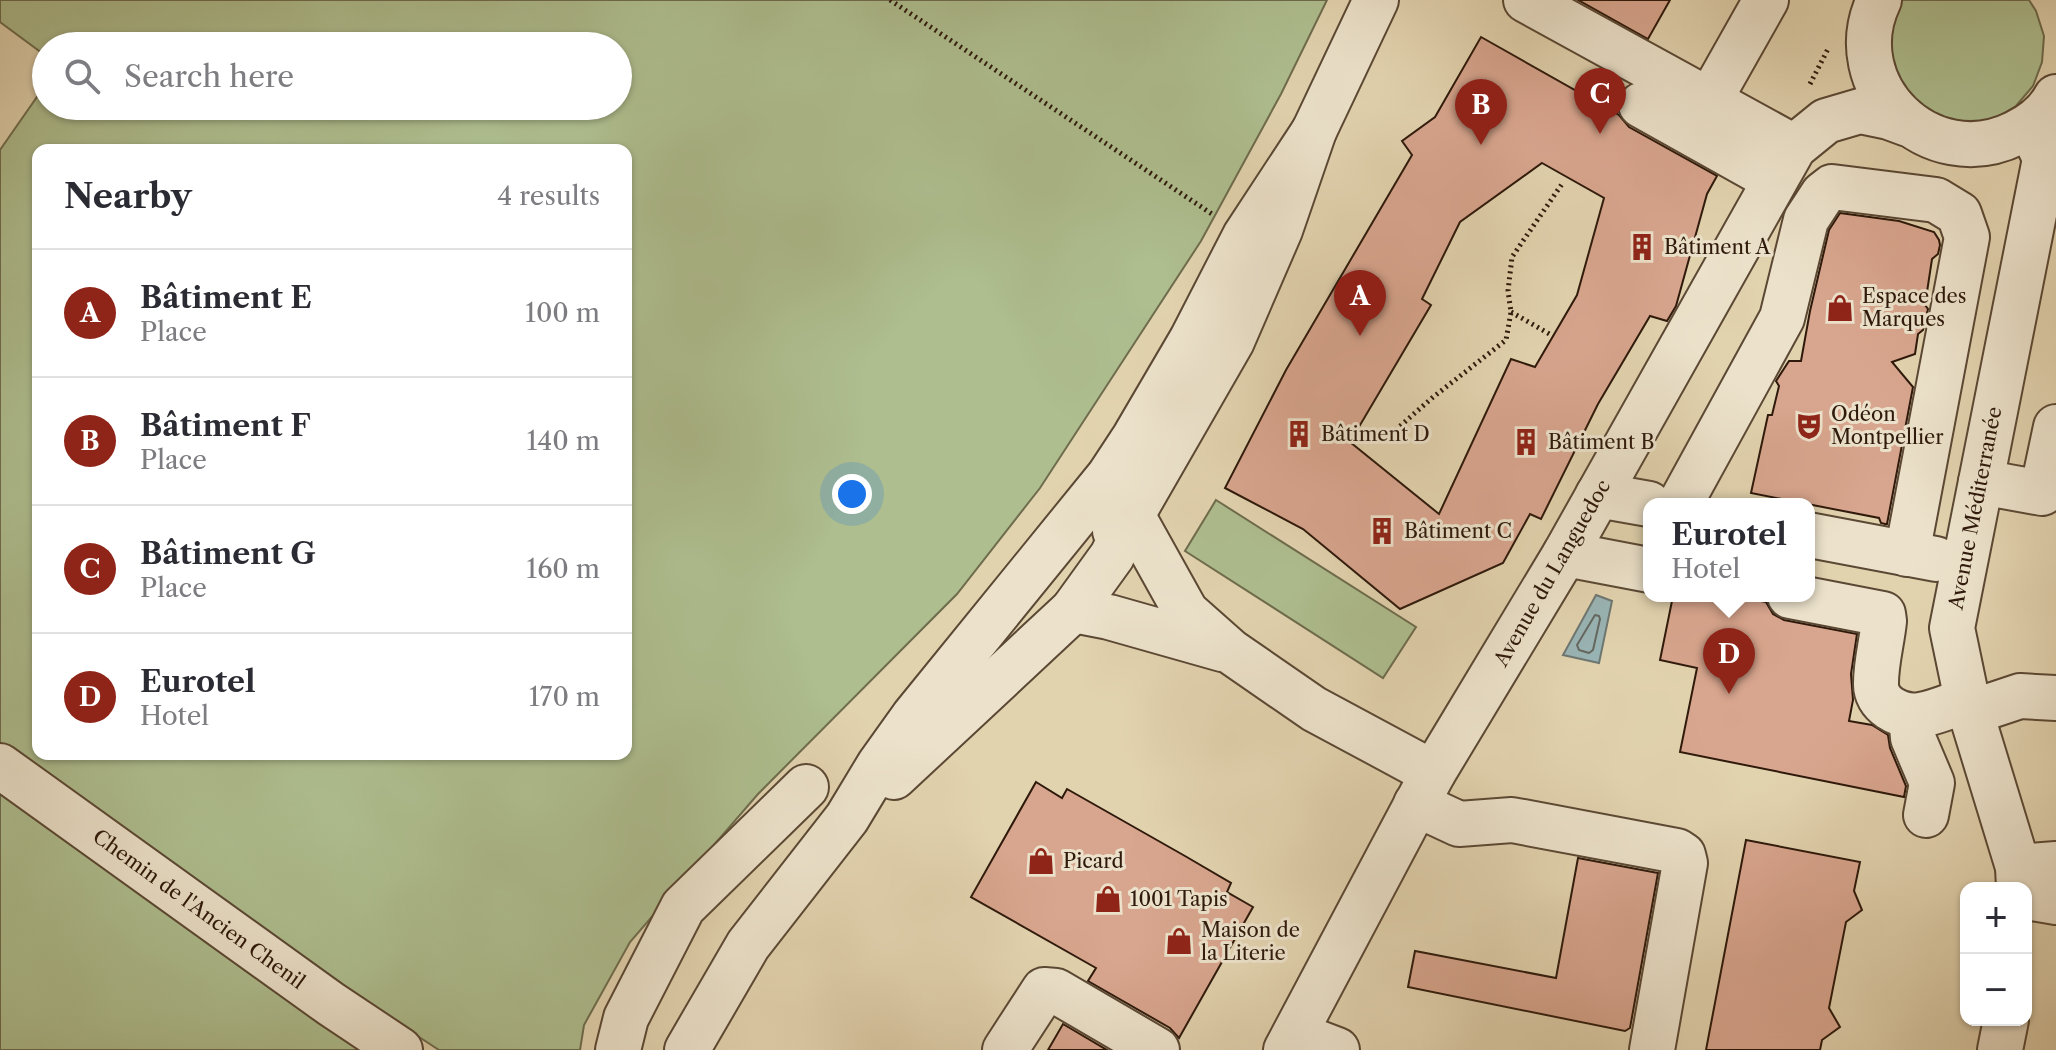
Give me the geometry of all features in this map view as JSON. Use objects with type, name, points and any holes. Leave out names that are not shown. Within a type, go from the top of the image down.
[{"type":"street","points":[[847,818],[1073,610],[1112,556],[1132,515],[1232,341],[1280,230],[1314,131],[1376,0]]},
{"type":"street","points":[[1526,0],[1709,101],[1785,164]]},
{"type":"street","points":[[1709,101],[1766,0]]},
{"type":"street","points":[[1876,7],[1869,41],[1872,71],[1886,100],[1908,124]]},
{"type":"street","points":[[1641,105],[1785,164]]},
{"type":"street","name":"Avenue du Languedoc","points":[[1291,1042],[1424,789],[1565,554],[1785,164],[1826,121],[1860,111],[1908,124],[1937,140],[1969,145],[2047,134]]},
{"type":"street","points":[[687,1050],[748,945],[847,818],[914,716],[1109,476],[1192,339],[1245,236],[1314,131]]},
{"type":"street","name":"Avenue Méditerranée","points":[[2030,879],[1969,706],[1952,628],[2047,134]]},
{"type":"street","points":[[1683,498],[1782,318],[1806,220],[1823,194],[1832,187],[1936,200],[1959,214],[1967,237],[1907,554]]},
{"type":"street","points":[[1073,610],[1108,503],[1178,395],[1192,339]]},
{"type":"street","points":[[1981,482],[2049,495],[2056,427]]},
{"type":"street","points":[[1598,495],[1643,503]]},
{"type":"street","points":[[1029,576],[1094,549],[1132,515]]},
{"type":"street","points":[[1132,515],[1186,612],[1230,651],[1424,789],[1459,824],[1512,820],[1677,851],[1683,855],[1685,863],[1652,1050]]},
{"type":"street","points":[[1815,536],[1964,564]]},
{"type":"street","points":[[1565,554],[1643,569]]},
{"type":"street","points":[[1815,601],[1883,614],[1875,685],[1878,698],[1887,708],[1911,716],[2020,696],[2056,698]]},
{"type":"street","points":[[1073,610],[1230,651]]},
{"type":"street","points":[[1911,716],[1913,738],[1932,783],[1926,815]]},
{"type":"street","name":"Chemin de l'Ancien Chenil","points":[[0,766],[331,1004],[400,1050]]},
{"type":"street","points":[[618,1050],[626,1018],[683,907],[806,787]]},
{"type":"street","points":[[2030,879],[2056,902]]},
{"type":"street","points":[[1005,1050],[1044,990],[1056,991],[1157,1050]]},
{"type":"street","points":[[2000,1050],[2005,1026]]},
{"type":"street","points":[[1291,1042],[1337,1050]]},
{"type":"path","points":[[890,0],[1245,236]]},
{"type":"path","points":[[1785,164],[1791,120],[1836,34],[1876,7]]},
{"type":"path","points":[[1391,434],[1506,340],[1511,312],[1508,291],[1512,257],[1562,184]]},
{"type":"path","points":[[1511,312],[1553,336]]},
{"type":"green space","points":[[0,0],[1327,0],[1281,94],[1201,241],[1040,488],[957,594],[758,794],[630,942],[584,1025],[580,1050],[439,1050],[355,995],[0,746],[0,150],[32,104],[32,120],[632,120],[632,32],[32,32],[32,46],[0,22]]},
{"type":"green space","points":[[1902,0],[2029,0],[2044,36],[2042,62],[2033,86],[2016,106],[1994,119],[1969,124],[1920,110],[1890,68],[1893,16]]},
{"type":"green space","points":[[1216,500],[1416,627],[1383,678],[1185,551]]},
{"type":"green space","points":[[0,777],[385,1050],[0,1050]]},
{"type":"water","points":[[1596,595],[1612,601],[1599,663],[1563,655]]},
{"type":"building","points":[[1578,0],[1670,0],[1648,39]]},
{"type":"building","points":[[1481,37],[1619,115],[1629,127],[1717,176],[1707,194],[1676,306],[1667,321],[1650,316],[1598,404],[1541,519],[1530,514],[1503,563],[1400,609],[1303,529],[1225,488],[1286,370],[1412,155],[1402,141],[1435,117]],"holes":[[[1542,163],[1604,198],[1577,295],[1535,367],[1511,359],[1439,514],[1350,442],[1431,305],[1422,299],[1460,222]]]},
{"type":"building","points":[[1840,213],[1899,221],[1934,232],[1940,245],[1938,254],[1932,259],[1925,305],[1928,309],[1923,330],[1918,334],[1915,354],[1892,362],[1913,387],[1887,524],[1881,523],[1879,518],[1815,506],[1815,498],[1777,498],[1751,493],[1768,415],[1772,415],[1779,386],[1776,381],[1789,361],[1801,361],[1829,230]]},
{"type":"building","points":[[1672,602],[1766,602],[1773,614],[1784,620],[1857,634],[1849,721],[1872,725],[1888,735],[1890,748],[1906,786],[1904,797],[1680,752],[1697,668],[1660,660]]},
{"type":"building","points":[[1036,782],[1062,798],[1067,789],[1185,856],[1231,883],[1227,892],[1253,907],[1179,1038],[1170,1028],[1088,981],[1096,968],[971,897]]},
{"type":"building","points":[[1746,840],[1860,862],[1854,891],[1862,910],[1846,922],[1829,1008],[1840,1027],[1822,1040],[1820,1050],[1706,1050]]},
{"type":"building","points":[[1578,858],[1658,873],[1630,1028],[1625,1031],[1408,987],[1415,951],[1556,978]]},
{"type":"building","points":[[1063,1024],[1107,1050],[1048,1050]]},
{"type":"place","name":"Bâtiment G","points":[[1600,134]]},
{"type":"place","name":"Bâtiment F","points":[[1481,145]]},
{"type":"place","name":"Bâtiment A","points":[[1642,247]]},
{"type":"place","name":"Espace des Marques","points":[[1840,308]]},
{"type":"place","name":"Bâtiment E","points":[[1360,336]]},
{"type":"place","name":"Odéon Montpellier","points":[[1809,426]]},
{"type":"place","name":"Bâtiment D","points":[[1299,434]]},
{"type":"place","name":"Bâtiment B","points":[[1526,442]]},
{"type":"place","name":"Bâtiment C","points":[[1382,531]]},
{"type":"place","name":"Eurotel","points":[[1729,694]]},
{"type":"place","name":"Picard","points":[[1041,861]]},
{"type":"place","name":"1001 Tapis","points":[[1108,899]]},
{"type":"place","name":"Maison de la Literie","points":[[1179,941]]}]
